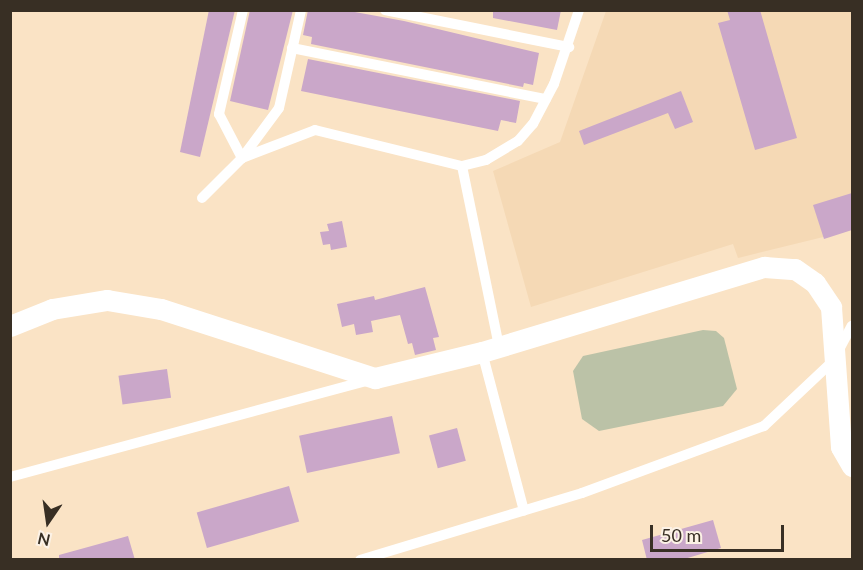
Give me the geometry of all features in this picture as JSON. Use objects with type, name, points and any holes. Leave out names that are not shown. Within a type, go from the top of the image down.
[{"type":"street","points":[[10,326],[52,309],[107,300],[161,309],[375,378],[490,349],[764,267],[795,269],[815,283],[831,307],[833,361],[841,447],[852,466]]},
{"type":"lane","points":[[242,158],[219,114],[243,10]]},
{"type":"lane","points":[[202,198],[242,158],[279,108],[301,10]]},
{"type":"lane","points":[[385,10],[569,47]]},
{"type":"lane","points":[[242,158],[315,130],[462,166],[486,160],[518,141],[546,99],[569,47],[579,10]]},
{"type":"lane","points":[[292,48],[546,99]]},
{"type":"lane","points":[[462,166],[490,349],[524,511]]},
{"type":"lane","points":[[360,560],[524,511],[764,426],[833,361],[852,326]]},
{"type":"lane","points":[[10,477],[375,378]]},
{"type":"shaded area","points":[[606,11],[852,11],[852,230],[738,258],[733,244],[531,307],[493,171],[560,142]]},
{"type":"green space","points":[[703,330],[716,331],[724,338],[737,389],[723,406],[599,431],[582,419],[573,371],[583,356]]},
{"type":"building","points":[[209,10],[235,10],[200,157],[180,152]]},
{"type":"building","points":[[250,10],[293,10],[268,110],[230,101]]},
{"type":"building","points":[[308,10],[344,10],[404,21],[539,53],[533,85],[524,83],[523,87],[311,44],[312,37],[303,35]]},
{"type":"building","points":[[493,10],[561,10],[557,30],[493,18]]},
{"type":"building","points":[[727,10],[760,10],[797,138],[755,150],[718,23],[730,20]]},
{"type":"building","points":[[308,59],[520,101],[516,123],[501,120],[498,131],[301,91]]},
{"type":"building","points":[[681,91],[693,122],[675,129],[668,113],[584,145],[579,131]]},
{"type":"building","points":[[852,193],[852,230],[824,239],[813,205]]},
{"type":"building","points":[[342,221],[347,247],[331,250],[330,244],[323,245],[320,232],[329,231],[327,224]]},
{"type":"building","points":[[425,287],[439,337],[433,338],[436,350],[415,355],[412,343],[408,344],[400,315],[371,321],[373,332],[356,335],[354,324],[342,327],[337,304],[374,296],[375,300]]},
{"type":"building","points":[[167,369],[171,398],[123,405],[118,376]]},
{"type":"building","points":[[392,416],[400,453],[307,473],[299,436]]},
{"type":"building","points":[[457,428],[466,461],[438,468],[429,436]]},
{"type":"building","points":[[289,486],[299,522],[207,548],[197,512]]},
{"type":"building","points":[[713,520],[721,548],[681,560],[647,560],[642,540]]},
{"type":"building","points":[[128,536],[135,560],[59,560],[59,555]]}]
